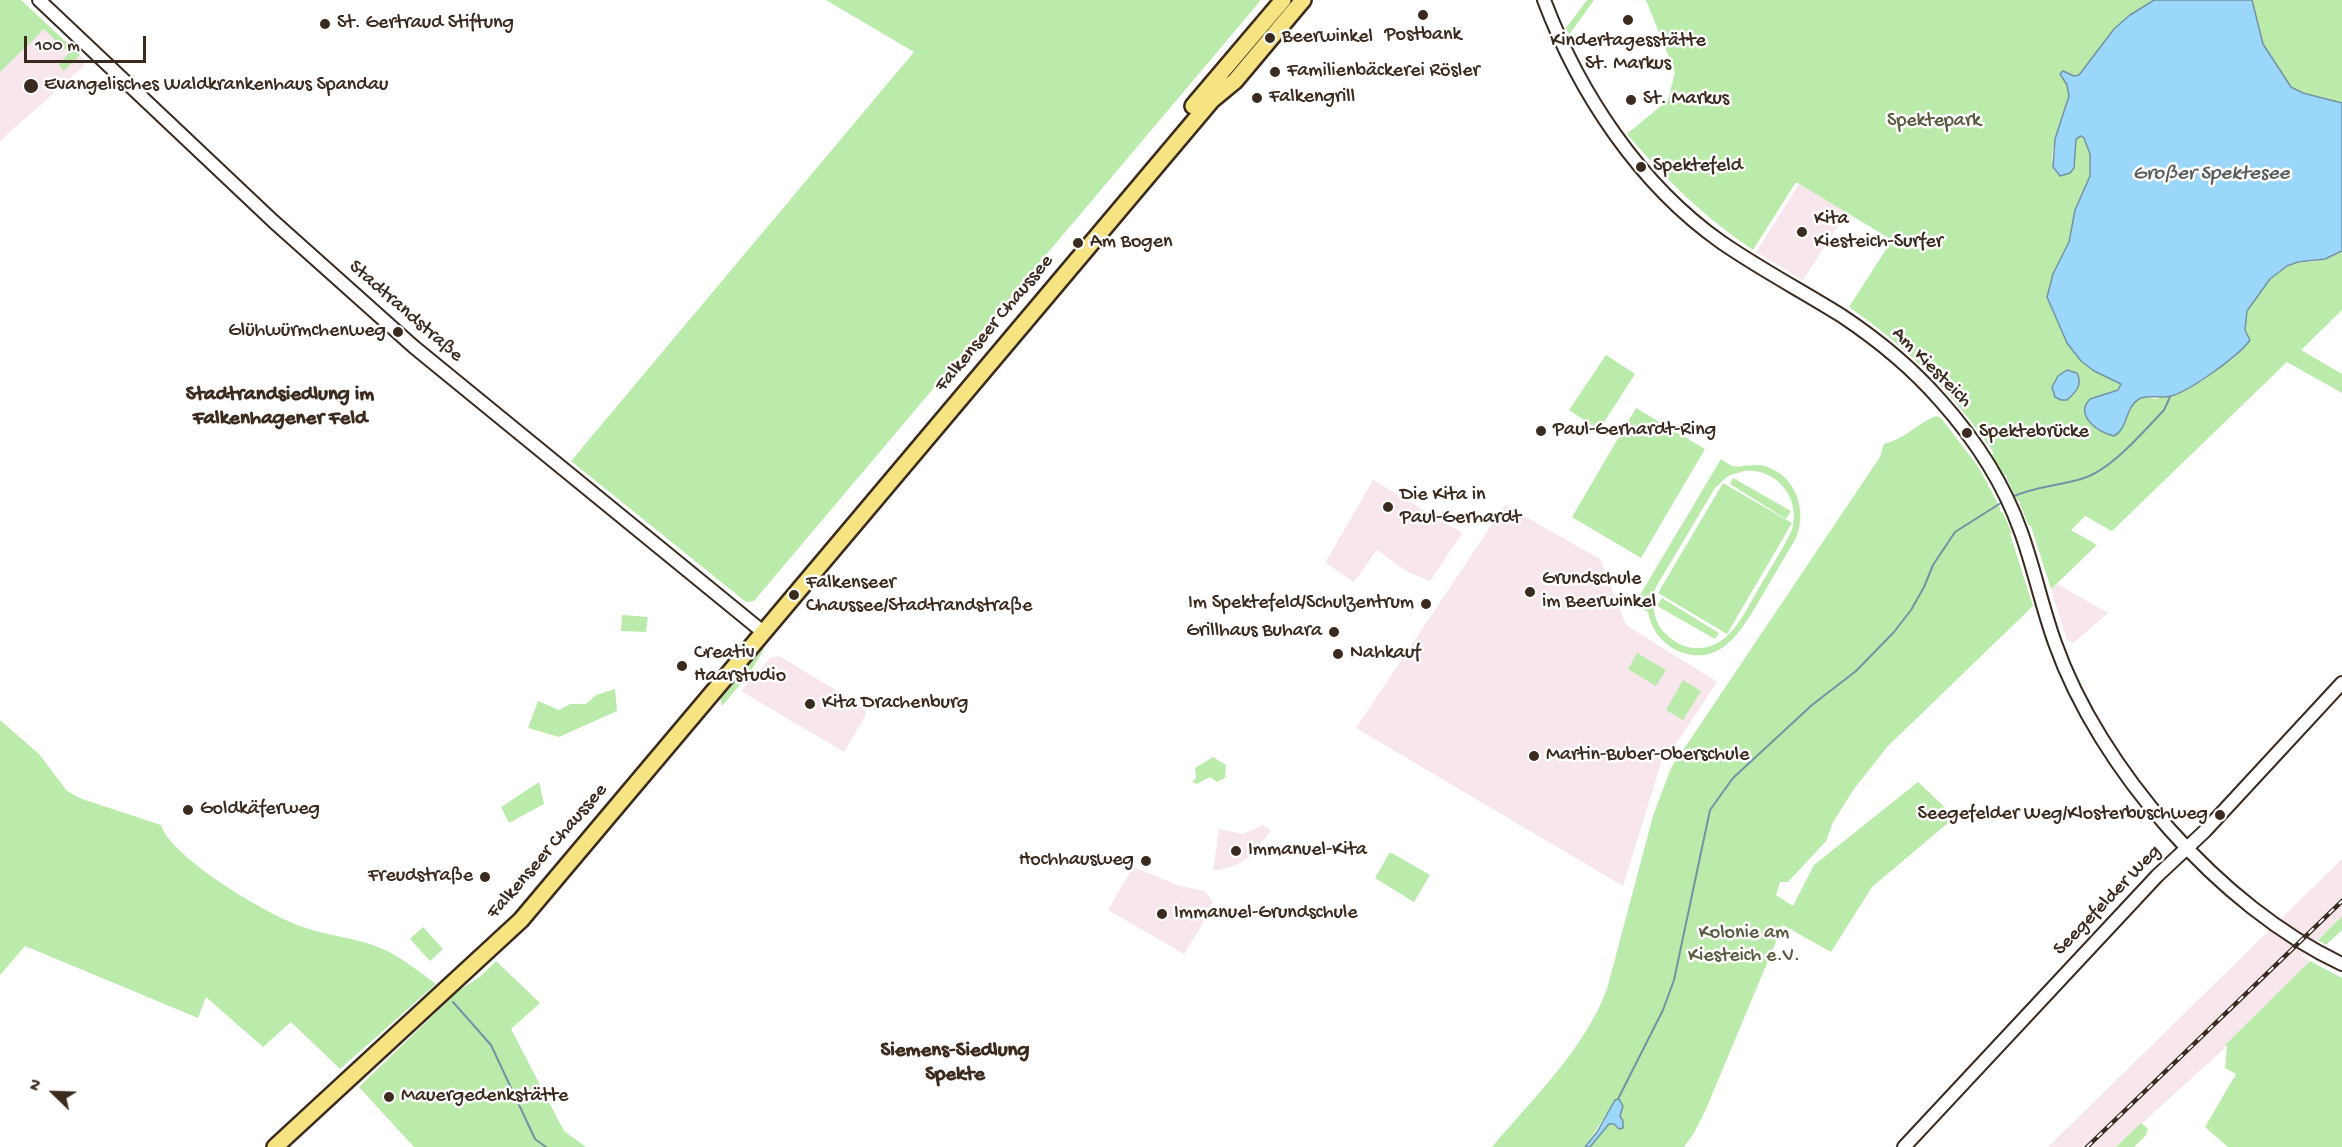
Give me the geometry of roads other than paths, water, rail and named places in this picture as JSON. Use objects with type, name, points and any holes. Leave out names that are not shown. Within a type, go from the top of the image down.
[{"type":"main road","name":"Falkenseer Chaussee","points":[[275,1147],[521,920],[724,678],[759,629],[1092,234],[1283,0]]},
{"type":"main road","name":"Falkenseer Chaussee","points":[[1092,234],[1212,100],[1235,81],[1302,0]]},
{"type":"street","name":"Stadtrandstraße","points":[[39,0],[273,221],[414,347],[759,629]]},
{"type":"street","name":"Am Kiesteich","points":[[1544,0],[1562,46],[1593,101],[1613,131],[1657,184],[1688,215],[1719,240],[1872,337],[1905,364],[1940,400],[1985,459],[2020,530],[2054,641],[2078,697],[2124,772],[2166,826],[2187,848],[2258,910],[2313,948],[2342,964]]},
{"type":"street","name":"Seegefelder Weg","points":[[1904,1147],[2157,876],[2187,848],[2342,683]]},
{"type":"water","name":"Großer Spektesee","points":[[2154,0],[2252,0],[2263,44],[2291,87],[2303,93],[2342,103],[2342,251],[2325,259],[2298,262],[2287,266],[2270,279],[2247,311],[2245,330],[2250,340],[2245,347],[2214,372],[2179,393],[2167,397],[2139,399],[2131,407],[2119,433],[2114,436],[2095,427],[2086,417],[2085,411],[2090,399],[2118,390],[2121,384],[2094,371],[2081,361],[2067,343],[2047,297],[2053,274],[2069,242],[2075,210],[2090,176],[2090,154],[2081,136],[2076,139],[2074,168],[2070,173],[2060,176],[2053,167],[2055,139],[2069,96],[2067,85],[2060,74],[2063,71],[2074,76],[2079,75],[2114,29],[2130,15]]},
{"type":"water","points":[[2067,370],[2077,373],[2079,385],[2067,400],[2061,400],[2055,397],[2052,387],[2058,376]]},
{"type":"water","points":[[1619,1099],[1623,1106],[1620,1116],[1623,1128],[1619,1129],[1614,1124],[1609,1124],[1590,1147],[1585,1147],[1597,1132],[1615,1100]]},
{"type":"waterway","points":[[2012,497],[2084,478],[2106,467],[2127,449],[2164,410],[2170,397]]},
{"type":"waterway","points":[[1618,1099],[1663,1010],[1674,980],[1710,810],[1733,778],[1812,705],[1856,671],[1894,632],[1911,610],[1933,565],[1955,532],[2004,501]]},
{"type":"waterway","points":[[453,1002],[491,1045],[535,1139],[546,1147]]},
{"type":"railway","points":[[2087,1147],[2342,901]]},
{"type":"place","name":"Postbank","points":[[1423,15]]},
{"type":"place","name":"Kindertagesstätte St. Markus","points":[[1628,20]]},
{"type":"place","name":"St. Gertraud Stiftung","points":[[325,24]]},
{"type":"place","name":"Beerwinkel","points":[[1270,38]]},
{"type":"place","name":"Familienbäckerei Rösler","points":[[1275,72]]},
{"type":"place","name":"Evangelisches Waldkrankenhaus Spandau","points":[[31,86]]},
{"type":"place","name":"Falkengrill","points":[[1257,98]]},
{"type":"place","name":"St. Markus","points":[[1631,100]]},
{"type":"place","name":"Spektefeld","points":[[1641,167]]},
{"type":"place","name":"Kita Kiesteich-Surfer","points":[[1802,232]]},
{"type":"place","name":"Am Bogen","points":[[1078,243]]},
{"type":"place","name":"Glühwürmchenweg","points":[[398,332]]},
{"type":"place","name":"Paul-Gerhardt-Ring","points":[[1541,431]]},
{"type":"place","name":"Spektebrücke","points":[[1967,433]]},
{"type":"place","name":"Die Kita in Paul-Gerhardt","points":[[1388,507]]},
{"type":"place","name":"Grundschule im Beerwinkel","points":[[1530,592]]},
{"type":"place","name":"Falkenseer Chaussee/Stadtrandstraße","points":[[794,595]]},
{"type":"place","name":"Im Spektefeld/Schulzentrum","points":[[1426,604]]},
{"type":"place","name":"Grillhaus Buhara","points":[[1334,632]]},
{"type":"place","name":"Nahkauf","points":[[1338,654]]},
{"type":"place","name":"Creativ Haarstudio","points":[[682,666]]},
{"type":"place","name":"Kita Drachenburg","points":[[810,704]]},
{"type":"place","name":"Martin-Buber-Oberschule","points":[[1534,756]]},
{"type":"place","name":"Goldkäferweg","points":[[188,810]]},
{"type":"place","name":"Seegefelder Weg/Klosterbuschweg","points":[[2220,815]]},
{"type":"place","name":"Immanuel-Kita","points":[[1236,851]]},
{"type":"place","name":"Hochhausweg","points":[[1146,861]]},
{"type":"place","name":"Freudstraße","points":[[485,877]]},
{"type":"place","name":"Immanuel-Grundschule","points":[[1162,914]]},
{"type":"place","name":"Mauergedenkstätte","points":[[389,1097]]},
{"type":"district","name":"Stadtrandsiedlung im Falkenhagener Feld","points":[[280,408]]},
{"type":"district","name":"Siemens-Siedlung Spekte","points":[[955,1064]]},
{"type":"park label","name":"Spektepark","points":[[1934,122]]},
{"type":"park label","name":"Kolonie am Kiesteich e.V.","points":[[1744,946]]}]
